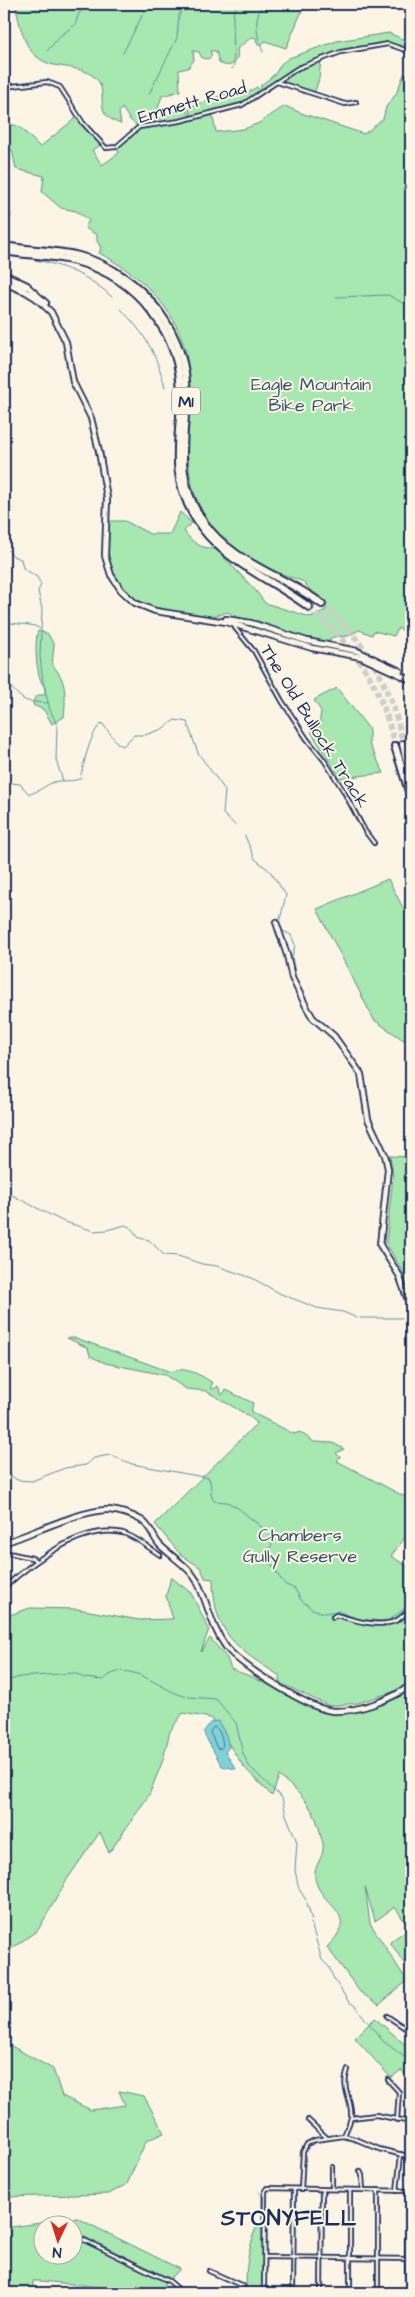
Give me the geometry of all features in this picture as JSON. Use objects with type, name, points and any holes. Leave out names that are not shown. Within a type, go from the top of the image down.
[{"type":"highway","name":"M1","points":[[4,246],[67,253],[90,259],[123,276],[150,300],[167,324],[181,358],[186,392],[182,467],[192,502],[216,538],[234,554],[255,567],[302,590],[322,604]]},
{"type":"highway","name":"M1","points":[[4,251],[62,258],[86,264],[118,280],[146,304],[167,335],[178,370],[181,397],[177,440],[178,465],[184,494],[194,516],[224,552],[309,607]]},
{"type":"highway","points":[[4,275],[25,288]]},
{"type":"highway","points":[[4,282],[25,288]]},
{"type":"highway","points":[[403,744],[411,780]]},
{"type":"highway","points":[[396,746],[411,798]]},
{"type":"main road","points":[[25,288],[47,308],[59,325],[68,348],[73,382],[91,418],[107,491],[104,556],[115,584],[130,599],[149,609],[251,623],[296,641],[365,656],[411,678]]},
{"type":"main road","points":[[276,922],[287,955],[292,978],[307,1008],[314,1018],[334,1036],[361,1074],[368,1119],[385,1155],[388,1169],[380,1245],[399,1275],[411,1309]]},
{"type":"main road","points":[[4,1543],[93,1512],[109,1510],[134,1517],[148,1525],[158,1542],[195,1578],[209,1615],[226,1646],[244,1664],[262,1677],[312,1704],[332,1711],[358,1708],[382,1701],[411,1686]]},
{"type":"street","name":"Emmett Road","points":[[4,87],[47,82],[60,87],[83,124],[106,148],[116,147],[139,128],[180,121],[242,105],[298,68],[341,52],[388,44],[411,52]]},
{"type":"street","points":[[277,82],[345,104],[356,102]]},
{"type":"street","points":[[4,212],[8,215]]},
{"type":"street","name":"The Old Bullock Track","points":[[235,622],[234,628],[254,651],[295,720],[343,790],[365,831],[374,843]]},
{"type":"street","points":[[4,1588],[36,1561],[83,1535],[115,1532],[125,1534],[160,1555]]},
{"type":"street","points":[[4,1552],[32,1558],[36,1561]]},
{"type":"street","points":[[333,1617],[336,1615],[357,1621],[384,1623],[397,1620],[411,1609]]},
{"type":"street","points":[[387,2016],[411,2032]]},
{"type":"street","points":[[344,2136],[351,2118],[344,2083],[348,2070]]},
{"type":"street","points":[[388,2080],[399,2092],[397,2120]]},
{"type":"street","points":[[351,2118],[376,2115],[411,2122]]},
{"type":"street","points":[[308,2120],[327,2138]]},
{"type":"street","points":[[301,2190],[303,2152],[307,2144],[327,2138],[344,2136],[379,2150],[411,2156]]},
{"type":"street","points":[[397,2191],[401,2154]]},
{"type":"street","points":[[332,2167],[332,2189]]},
{"type":"street","points":[[360,2171],[363,2190]]},
{"type":"street","points":[[264,2293],[267,2188],[410,2191],[407,2293]]},
{"type":"street","points":[[293,2293],[294,2189]]},
{"type":"street","points":[[321,2293],[322,2190]]},
{"type":"street","points":[[350,2190],[350,2293]]},
{"type":"street","points":[[378,2190],[378,2293]]},
{"type":"street","points":[[82,2239],[169,2281],[183,2293]]},
{"type":"street","points":[[265,2257],[409,2259]]},
{"type":"street","points":[[209,2271],[243,2286],[244,2293]]},
{"type":"green space","name":"Eagle Mountain Bike Park","points":[[15,4],[305,4],[286,48],[265,41],[261,46],[257,43],[256,38],[252,37],[237,49],[236,61],[231,65],[219,63],[216,51],[210,51],[212,56],[208,59],[202,58],[199,52],[193,51],[194,60],[188,68],[179,70],[180,91],[162,96],[156,114],[157,125],[160,125],[158,119],[185,107],[191,118],[188,107],[224,95],[245,94],[257,87],[262,93],[260,95],[242,105],[212,113],[216,132],[244,129],[259,123],[285,106],[364,134],[383,119],[386,107],[396,94],[404,74],[411,77],[411,634],[398,628],[394,636],[374,631],[372,635],[359,630],[348,636],[333,637],[327,642],[315,643],[271,629],[259,621],[245,620],[227,612],[216,616],[205,616],[162,609],[145,604],[131,596],[121,586],[109,560],[108,521],[125,521],[150,534],[170,534],[180,512],[192,523],[184,531],[191,539],[206,548],[216,549],[265,603],[310,617],[326,610],[326,603],[304,582],[246,560],[229,547],[214,529],[203,513],[191,480],[187,445],[187,358],[181,336],[173,320],[164,306],[141,281],[114,261],[99,253],[101,248],[97,241],[97,235],[85,228],[89,220],[76,211],[61,208],[42,192],[44,176],[16,169],[12,150],[4,150],[4,122],[20,127],[40,147],[78,116],[101,143],[92,150],[102,165],[119,153],[116,147],[139,127],[130,120],[122,108],[119,112],[121,124],[106,114],[103,108],[99,82],[93,76],[82,70],[48,63],[39,59],[32,52],[23,35]]},
{"type":"green space","points":[[389,33],[411,43],[411,52],[388,44],[341,52],[321,59],[319,79],[314,94],[277,82],[264,92],[260,86],[275,74],[281,64],[289,58],[337,41]]},
{"type":"green space","points":[[38,631],[48,634],[54,645],[52,665],[63,682],[64,717],[52,724],[44,710],[33,705],[34,699],[38,695],[45,695],[45,687],[40,677],[37,660],[36,643]]},
{"type":"green space","points":[[337,688],[369,729],[369,744],[384,773],[340,778],[311,732],[319,727],[321,711],[314,700]]},
{"type":"green space","points":[[388,879],[411,923],[411,1045],[374,1020],[317,909]]},
{"type":"green space","points":[[390,1156],[411,1157],[411,1302],[403,1272],[386,1243],[393,1176]]},
{"type":"green space","name":"Chambers Gully Reserve","points":[[67,1338],[76,1338],[171,1372],[182,1370],[199,1375],[213,1383],[210,1388],[214,1389],[218,1386],[222,1395],[226,1390],[253,1403],[251,1412],[294,1434],[300,1432],[314,1442],[333,1443],[344,1449],[336,1453],[340,1457],[337,1461],[411,1500],[411,1530],[391,1556],[411,1569],[411,1683],[405,1688],[358,1703],[329,1706],[280,1683],[280,1676],[240,1648],[223,1627],[214,1598],[213,1579],[205,1578],[201,1568],[180,1554],[155,1524],[257,1423],[249,1416],[206,1391],[186,1389],[165,1375],[105,1363],[90,1356],[88,1348]]},
{"type":"green space","points":[[171,1577],[191,1593],[209,1629],[201,1652],[210,1638],[227,1658],[231,1669],[328,1713],[361,1709],[411,1691],[411,1974],[390,1942],[409,1928],[395,1907],[375,1921],[365,1887],[370,1923],[407,1981],[379,2005],[360,1992],[327,1947],[341,1927],[341,1920],[338,1913],[322,1893],[315,1879],[323,1846],[319,1827],[306,1802],[279,1776],[272,1796],[244,1767],[211,1718],[183,1713],[170,1731],[163,1760],[149,1795],[109,1853],[100,1832],[68,1878],[38,1930],[4,1954],[4,1617],[30,1608],[78,1609],[139,1620],[173,1619],[166,1596]]},
{"type":"green space","points":[[375,2018],[411,2050],[411,2081],[401,2070],[391,2078],[355,2038]]},
{"type":"green space","points":[[4,2042],[53,2069],[62,2096],[91,2110],[125,2105],[119,2091],[144,2096],[164,2133],[146,2141],[127,2184],[109,2194],[4,2197]]},
{"type":"green space","points":[[82,2220],[180,2269],[161,2288],[160,2293],[143,2293],[139,2291],[33,2281],[33,2293],[4,2293],[4,2228],[32,2224],[32,2264],[82,2264]]},
{"type":"green space","points":[[256,2227],[263,2228],[262,2293],[247,2293],[246,2276],[248,2260]]},
{"type":"water","points":[[218,1721],[226,1735],[229,1747],[225,1752],[236,1769],[222,1766],[205,1736],[204,1731],[211,1722]]},
{"type":"waterway","points":[[82,4],[145,10],[169,7],[184,8]]},
{"type":"waterway","points":[[187,7],[198,4]]},
{"type":"waterway","points":[[224,4],[241,5]]},
{"type":"waterway","points":[[263,52],[259,40],[257,21],[260,9],[264,4]]},
{"type":"waterway","points":[[232,69],[234,65],[233,18],[234,10],[238,5]]},
{"type":"waterway","points":[[47,51],[61,35],[75,25],[79,13],[87,7]]},
{"type":"waterway","points":[[149,94],[177,38],[179,15],[184,8]]},
{"type":"waterway","points":[[123,53],[145,10]]},
{"type":"waterway","points":[[35,260],[56,265],[76,273],[95,283],[112,297]]},
{"type":"waterway","points":[[336,297],[388,295],[403,303],[411,303]]},
{"type":"waterway","points":[[121,309],[149,344],[165,387]]},
{"type":"waterway","points":[[4,545],[13,556],[21,559],[23,568],[37,577],[41,585],[38,591],[42,609],[40,656],[43,682],[50,710],[57,725],[56,760],[63,781]]},
{"type":"waterway","points":[[4,621],[40,629]]},
{"type":"waterway","points":[[4,682],[23,699],[32,702],[48,703]]},
{"type":"waterway","points":[[81,775],[91,740],[102,723],[118,744],[123,746],[134,735],[145,735],[162,729],[175,720],[187,722],[198,753],[225,790],[223,814],[235,825]]},
{"type":"waterway","points":[[4,782],[20,784],[29,794],[54,782],[81,778]]},
{"type":"waterway","points":[[245,836],[255,859],[270,871],[286,895],[279,924]]},
{"type":"waterway","points":[[281,930],[291,935],[295,945],[292,957],[297,983]]},
{"type":"waterway","points":[[353,1059],[362,1072]]},
{"type":"waterway","points":[[364,1076],[367,1099]]},
{"type":"waterway","points":[[4,1191],[62,1221],[94,1231],[125,1225],[131,1228],[139,1238],[149,1240],[164,1255],[178,1256],[202,1264],[217,1266],[252,1278],[281,1294],[317,1308],[343,1312],[357,1318]]},
{"type":"waterway","points":[[383,1201],[377,1241],[386,1259]]},
{"type":"waterway","points":[[402,1288],[407,1306]]},
{"type":"waterway","points":[[360,1318],[411,1318]]},
{"type":"waterway","points":[[4,1470],[17,1480],[32,1481],[65,1468],[86,1465],[94,1458],[110,1455],[132,1464],[209,1478],[214,1501],[227,1502],[238,1508],[270,1534],[272,1545],[267,1551],[267,1557],[286,1585],[295,1589],[301,1600],[312,1609],[324,1613],[338,1611],[357,1619],[382,1621],[389,1620],[411,1604]]},
{"type":"waterway","points":[[4,1682],[20,1677],[74,1673],[84,1678],[103,1680],[123,1671],[143,1676],[184,1696],[216,1699],[236,1723],[243,1754],[249,1766],[282,1798],[286,1815],[297,1842],[295,1870],[299,1889],[306,1900]]},
{"type":"waterway","points":[[307,1903],[312,1920]]},
{"type":"waterway","points":[[311,1923],[322,1960],[329,1967],[348,2001],[355,2006],[383,2041],[411,2062]]},
{"type":"waterway","points":[[259,2192],[262,2195],[262,2243]]},
{"type":"tunnel","points":[[322,604],[352,634],[375,666],[392,703],[403,744]]},
{"type":"tunnel","points":[[309,607],[341,638],[365,669],[382,703],[395,746]]},
{"type":"district","name":"STONYFELL","points":[[289,2217]]}]
